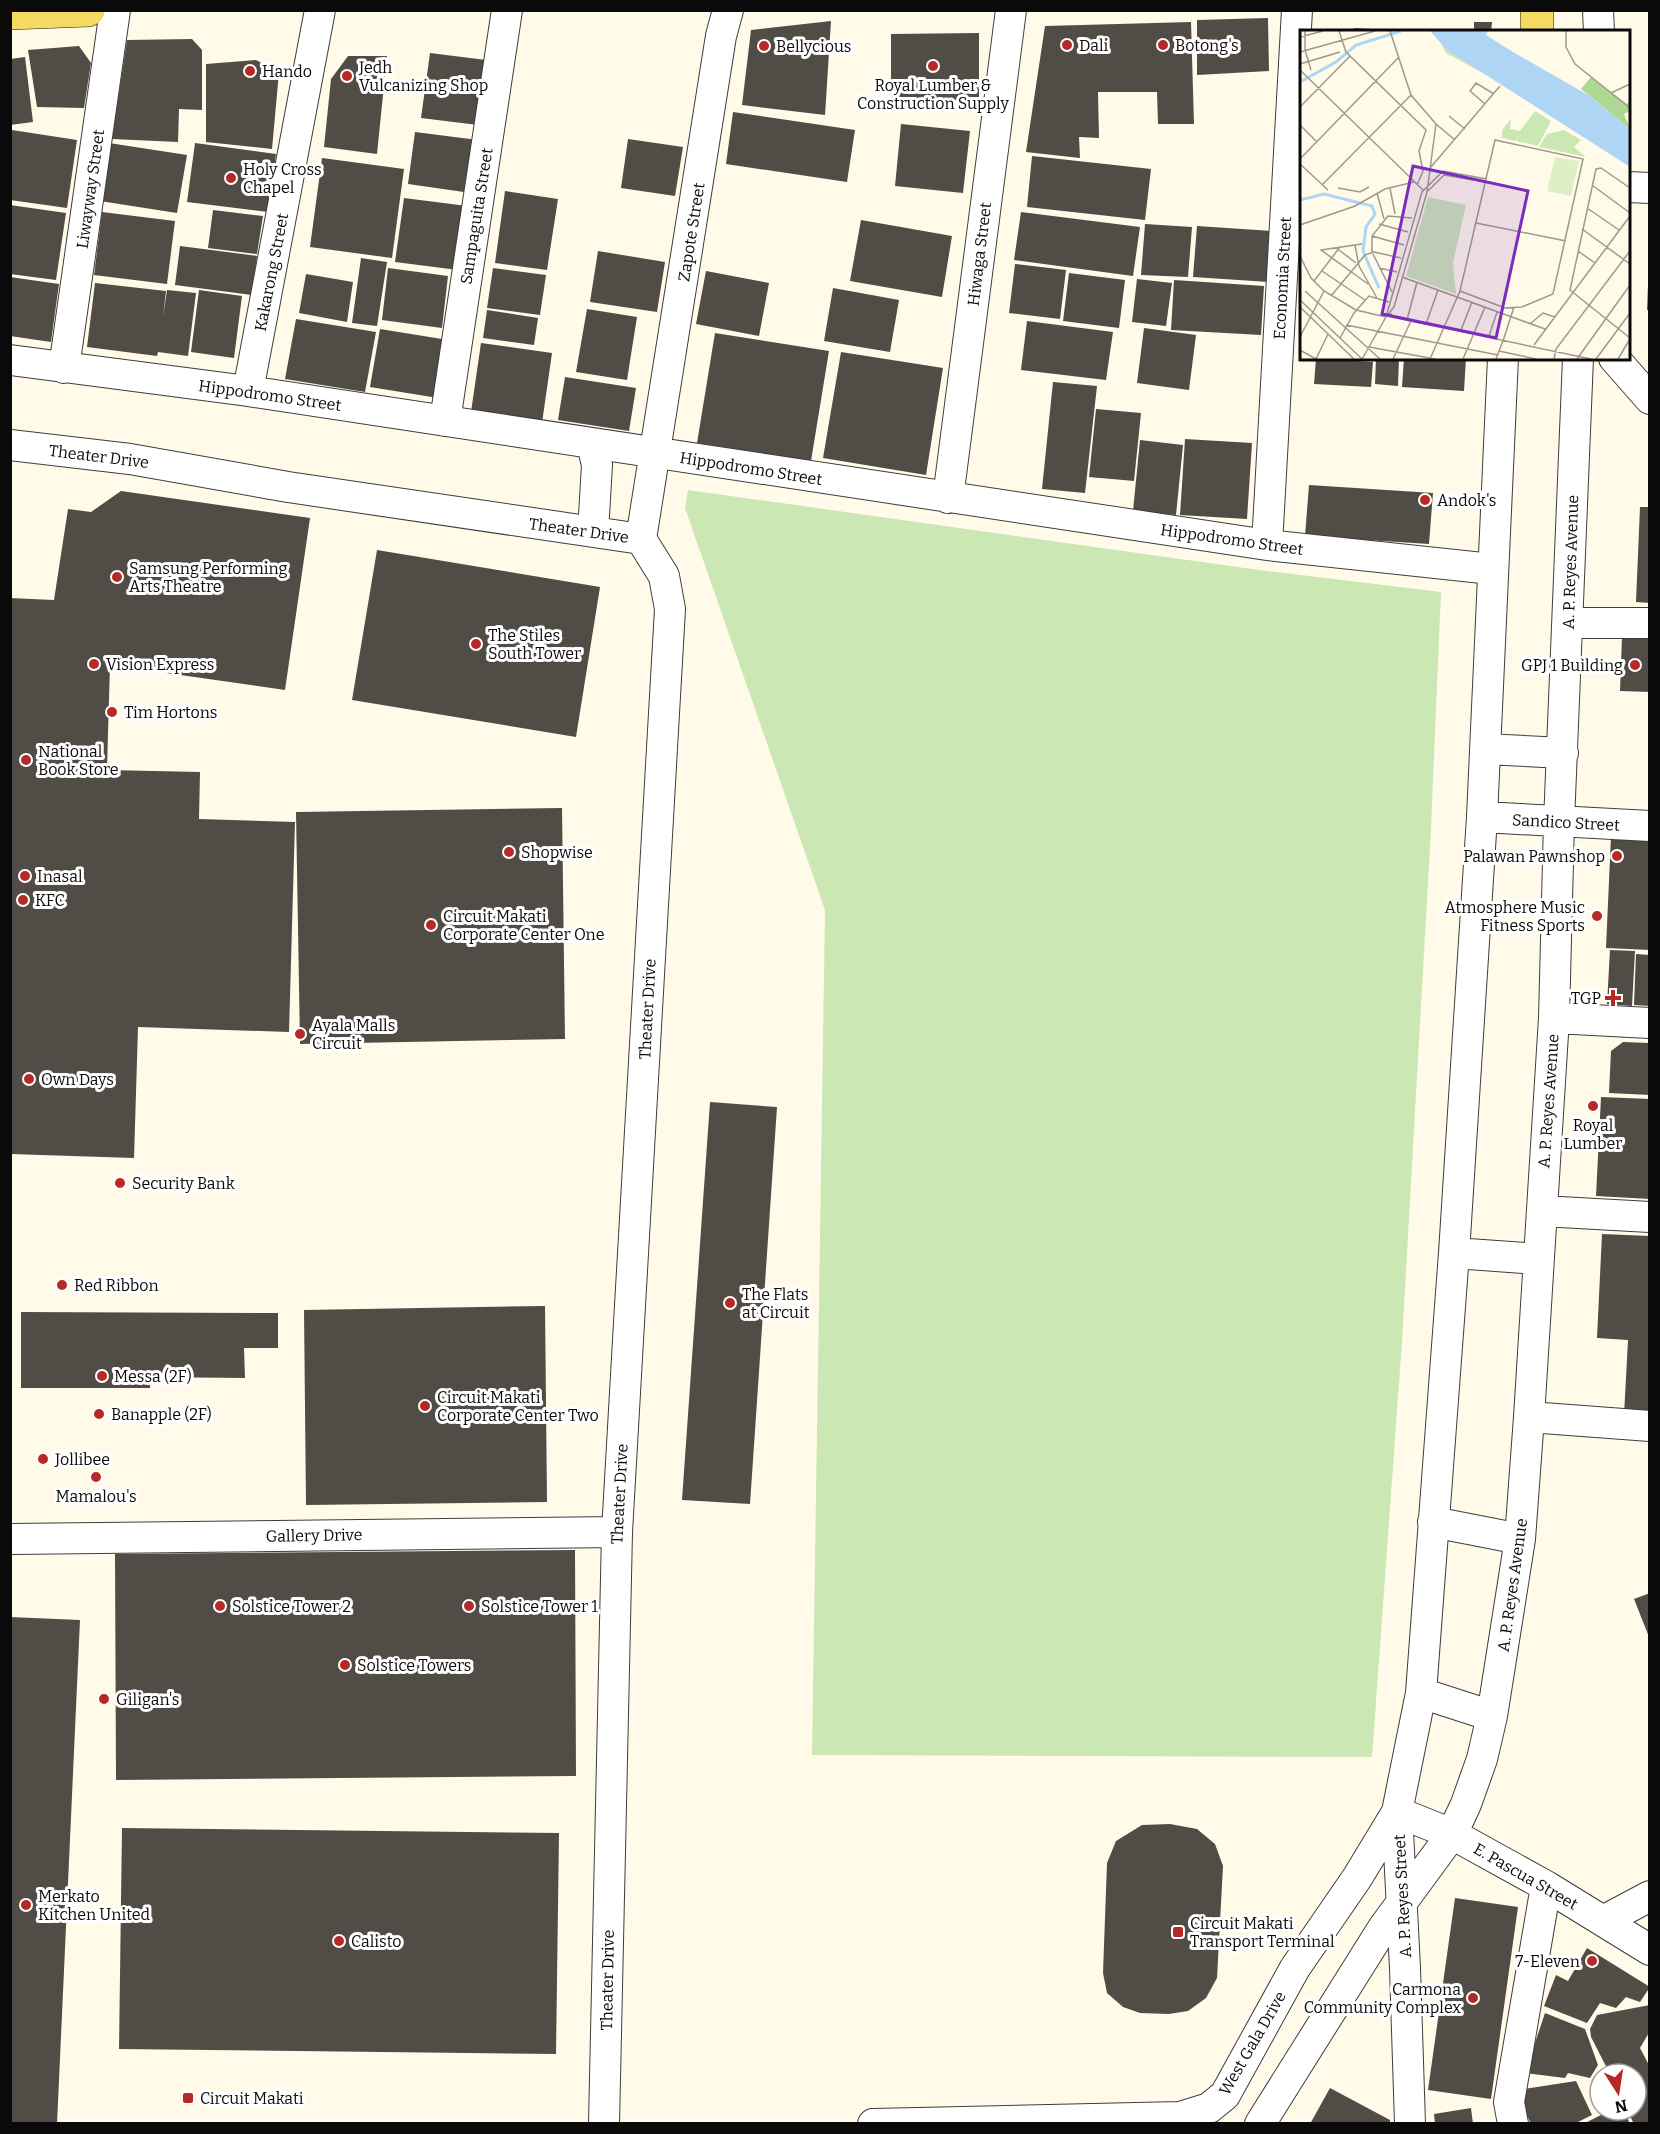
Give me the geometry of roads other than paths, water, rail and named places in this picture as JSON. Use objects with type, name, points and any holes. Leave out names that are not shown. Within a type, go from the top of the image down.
[{"type":"main road","points":[[10,13],[88,10]]},
{"type":"street","name":"Liwayway Street","points":[[64,368],[116,10]]},
{"type":"street","name":"Kakarong Street","points":[[248,391],[320,10]]},
{"type":"street","name":"Sampaguita Street","points":[[445,421],[507,10]]},
{"type":"street","name":"Zapote Street","points":[[641,539],[721,36],[728,10]]},
{"type":"street","name":"Hiwaga Street","points":[[948,498],[1011,10]]},
{"type":"street","name":"Economia Street","points":[[1267,545],[1297,10]]},
{"type":"street","points":[[1598,10],[1599,30]]},
{"type":"street","points":[[1630,187],[1650,188]]},
{"type":"street","name":"Hippodromo Street","points":[[10,360],[248,391],[1267,545],[1492,569]]},
{"type":"street","points":[[1397,1812],[1421,1692],[1454,1253],[1482,817],[1503,360]]},
{"type":"street","name":"A. P. Reyes Avenue","points":[[1452,1834],[1466,1804],[1482,1758],[1492,1716],[1520,1539],[1554,1018],[1559,822],[1578,360]]},
{"type":"street","points":[[1616,360],[1650,399]]},
{"type":"street","points":[[592,444],[597,465],[592,532]]},
{"type":"street","name":"Theater Drive","points":[[10,445],[130,459],[288,487],[641,539],[664,576],[670,609],[617,1532],[604,2124]]},
{"type":"street","points":[[1568,623],[1650,623]]},
{"type":"street","points":[[1485,749],[1563,753]]},
{"type":"street","name":"Sandico Street","points":[[1482,817],[1650,826]]},
{"type":"street","points":[[1554,1018],[1650,1023]]},
{"type":"street","points":[[1542,1211],[1650,1217]]},
{"type":"street","points":[[1454,1253],[1538,1259]]},
{"type":"street","points":[[1529,1417],[1650,1426]]},
{"type":"street","points":[[1433,1522],[1520,1539]]},
{"type":"street","name":"Gallery Drive","points":[[10,1539],[617,1532]]},
{"type":"street","points":[[1421,1692],[1492,1716]]},
{"type":"street","name":"E. Pascua Street","points":[[1397,1812],[1452,1834],[1556,1891],[1650,1950]]},
{"type":"street","name":"A. P. Reyes Street","points":[[1397,1812],[1410,2124]]},
{"type":"street","name":"West Gala Drive","points":[[873,2124],[1180,2117],[1209,2108],[1225,2095],[1295,1968],[1357,1878],[1397,1812]]},
{"type":"street","points":[[1260,2124],[1383,1928],[1452,1834]]},
{"type":"street","points":[[1513,2124],[1509,2102],[1529,1982],[1556,1891]]},
{"type":"street","points":[[1603,1921],[1650,1896]]},
{"type":"place","name":"Dali","points":[[1067,45]]},
{"type":"place","name":"Botong's","points":[[1163,45]]},
{"type":"place","name":"Bellycious","points":[[764,46]]},
{"type":"place","name":"Royal Lumber & Construction Supply","points":[[933,66]]},
{"type":"place","name":"Hando","points":[[250,71]]},
{"type":"place","name":"Jedh Vulcanizing Shop","points":[[347,76]]},
{"type":"place","name":"Holy Cross Chapel","points":[[231,178]]},
{"type":"place","name":"Andok's","points":[[1425,500]]},
{"type":"place","name":"Samsung Performing Arts Theatre","points":[[117,577]]},
{"type":"place","name":"The Stiles South Tower","points":[[476,644]]},
{"type":"place","name":"Vision Express","points":[[94,664]]},
{"type":"place","name":"GPJ 1 Building","points":[[1635,665]]},
{"type":"place","name":"Tim Hortons","points":[[112,712]]},
{"type":"place","name":"National Book Store","points":[[26,760]]},
{"type":"place","name":"Shopwise","points":[[509,852]]},
{"type":"place","name":"Palawan Pawnshop","points":[[1617,856]]},
{"type":"place","name":"Inasal","points":[[25,876]]},
{"type":"place","name":"KFC","points":[[23,900]]},
{"type":"place","name":"Atmosphere Music Fitness Sports","points":[[1597,916]]},
{"type":"place","name":"Circuit Makati Corporate Center One","points":[[431,925]]},
{"type":"place","name":"TGP","points":[[1613,998]]},
{"type":"place","name":"Ayala Malls Circuit","points":[[300,1034]]},
{"type":"place","name":"Own Days","points":[[29,1079]]},
{"type":"place","name":"Royal Lumber","points":[[1593,1106]]},
{"type":"place","name":"Security Bank","points":[[120,1183]]},
{"type":"place","name":"Red Ribbon","points":[[62,1285]]},
{"type":"place","name":"The Flats at Circuit","points":[[730,1303]]},
{"type":"place","name":"Messa (2F)","points":[[102,1376]]},
{"type":"place","name":"Circuit Makati Corporate Center Two","points":[[425,1406]]},
{"type":"place","name":"Banapple (2F)","points":[[99,1414]]},
{"type":"place","name":"Jollibee","points":[[43,1459]]},
{"type":"place","name":"Mamalou's","points":[[96,1477]]},
{"type":"place","name":"Solstice Tower 2","points":[[220,1606]]},
{"type":"place","name":"Solstice Tower 1","points":[[469,1606]]},
{"type":"place","name":"Solstice Towers","points":[[345,1665]]},
{"type":"place","name":"Giligan's","points":[[104,1699]]},
{"type":"place","name":"Merkato Kitchen United","points":[[26,1905]]},
{"type":"place","name":"Circuit Makati Transport Terminal","points":[[1178,1932]]},
{"type":"place","name":"Calisto","points":[[339,1941]]},
{"type":"place","name":"7-Eleven","points":[[1592,1961]]},
{"type":"place","name":"Carmona Community Complex","points":[[1473,1998]]},
{"type":"place","name":"Circuit Makati","points":[[188,2098]]}]
